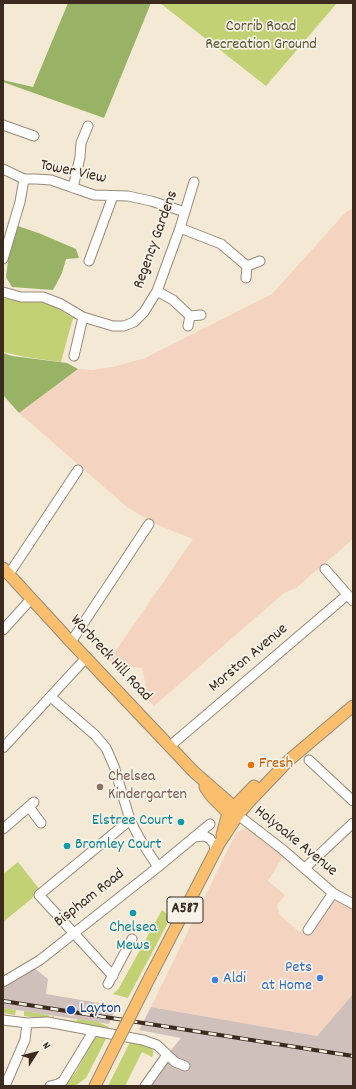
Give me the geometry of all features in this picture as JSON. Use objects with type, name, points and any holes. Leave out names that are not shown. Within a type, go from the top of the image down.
[{"type":"main road","name":"Warbreck Hill Road","points":[[6,571],[86,658],[233,811]]},
{"type":"main road","name":"A587","points":[[217,848],[225,824],[233,811],[249,802],[288,761],[353,706]]},
{"type":"main road","name":"Warbreck Hill Road","points":[[194,772],[211,796],[218,803],[233,811]]},
{"type":"main road","points":[[218,803],[225,824]]},
{"type":"main road","name":"A587","points":[[95,1086],[217,848],[233,811]]},
{"type":"street","points":[[3,136],[5,126],[34,136]]},
{"type":"street","points":[[73,188],[80,158],[81,143],[88,126]]},
{"type":"street","name":"Tower View","points":[[3,169],[24,179],[51,180],[94,195],[128,196],[151,201],[185,212]]},
{"type":"street","points":[[3,259],[20,202],[24,179]]},
{"type":"street","name":"Regency Gardens","points":[[3,292],[21,297],[43,297],[61,304],[83,317],[113,326],[128,325],[134,322],[144,312],[157,292],[180,228],[194,182]]},
{"type":"street","points":[[89,261],[113,196]]},
{"type":"street","points":[[180,228],[216,241],[247,266]]},
{"type":"street","points":[[247,266],[260,261]]},
{"type":"street","points":[[246,278],[247,266]]},
{"type":"street","points":[[157,292],[172,300],[190,316],[201,316]]},
{"type":"street","points":[[188,326],[190,316]]},
{"type":"street","points":[[74,356],[83,317]]},
{"type":"street","points":[[6,571],[78,470]]},
{"type":"street","points":[[71,642],[149,524]]},
{"type":"street","points":[[325,569],[350,598]]},
{"type":"street","name":"Morston Avenue","points":[[170,746],[350,598]]},
{"type":"street","points":[[3,630],[31,599]]},
{"type":"street","points":[[3,748],[51,698],[86,658]]},
{"type":"street","points":[[51,698],[95,735],[106,748],[114,766],[130,820],[141,841],[158,867]]},
{"type":"street","points":[[309,760],[353,801]]},
{"type":"street","points":[[3,829],[32,805],[41,823]]},
{"type":"street","name":"Holyoake Avenue","points":[[233,811],[305,868],[333,893],[353,904]]},
{"type":"street","points":[[130,820],[39,895],[74,933],[110,980],[132,939]]},
{"type":"street","points":[[305,868],[353,823]]},
{"type":"street","name":"Bispham Road","points":[[3,982],[40,960],[210,824]]},
{"type":"street","points":[[194,837],[205,836],[210,839],[217,848]]},
{"type":"street","points":[[308,930],[333,893]]},
{"type":"street","points":[[3,1020],[47,1022],[143,1040],[157,1045],[175,1062],[185,1066]]},
{"type":"street","points":[[16,1086],[6,1083],[25,1040],[27,1022]]},
{"type":"street","points":[[50,1086],[63,1081],[92,1031]]},
{"type":"street","points":[[145,1086],[167,1054]]},
{"type":"shaded area","points":[[353,208],[353,539],[296,588],[284,593],[154,706],[149,701],[142,668],[113,665],[104,657],[117,649],[193,539],[158,525],[127,507],[19,413],[78,369],[93,370],[113,367],[145,358],[272,294],[346,212]]},
{"type":"shaded area","points":[[245,828],[286,852],[268,881],[285,895],[277,906],[280,915],[298,931],[306,932],[333,893],[353,904],[353,994],[317,1036],[151,1007],[236,833]]},
{"type":"shaded area","points":[[34,968],[48,979],[46,994],[117,1006],[109,1024],[3,1008],[3,986]]},
{"type":"shaded area","points":[[353,994],[353,1086],[145,1086],[181,1038],[139,1030],[151,1007],[317,1036]]},
{"type":"green space","points":[[68,3],[151,3],[104,118],[3,82],[3,80],[33,87]]},
{"type":"green space","name":"Corrib Road Recreation Ground","points":[[160,3],[337,3],[266,86]]},
{"type":"green space","points":[[18,226],[76,249],[79,258],[66,259],[62,273],[53,290],[12,287],[6,277],[9,253]]},
{"type":"green space","points":[[3,298],[21,302],[38,300],[49,303],[73,318],[61,362],[3,352]]},
{"type":"green space","points":[[3,353],[12,356],[67,363],[78,369],[19,413],[3,395]]},
{"type":"green space","points":[[18,862],[41,891],[3,922],[3,874]]},
{"type":"green space","points":[[162,910],[171,917],[128,998],[113,994],[119,988]]},
{"type":"green space","points":[[3,1008],[16,1010],[15,1015],[3,1013]]},
{"type":"green space","points":[[24,1011],[49,1015],[49,1017],[46,1017],[46,1019],[24,1016]]},
{"type":"green space","points":[[52,1015],[54,1018],[98,1022],[109,1027],[109,1029],[52,1020]]},
{"type":"green space","points":[[96,1035],[107,1037],[86,1078],[75,1086],[62,1086],[67,1083],[76,1072]]},
{"type":"green space","points":[[131,1040],[149,1046],[153,1051],[152,1057],[142,1052],[125,1086],[108,1086]]},
{"type":"railway","points":[[3,1001],[353,1056]]},
{"type":"place","name":"Fresh","points":[[251,765]]},
{"type":"place","name":"Chelsea Kindergarten","points":[[100,787]]},
{"type":"place","name":"Elstree Court","points":[[181,822]]},
{"type":"place","name":"Bromley Court","points":[[67,846]]},
{"type":"place","name":"Chelsea Mews","points":[[133,913]]},
{"type":"place","name":"Pets at Home","points":[[320,978]]},
{"type":"place","name":"Aldi","points":[[215,980]]},
{"type":"place","name":"Layton","points":[[71,1010]]}]
